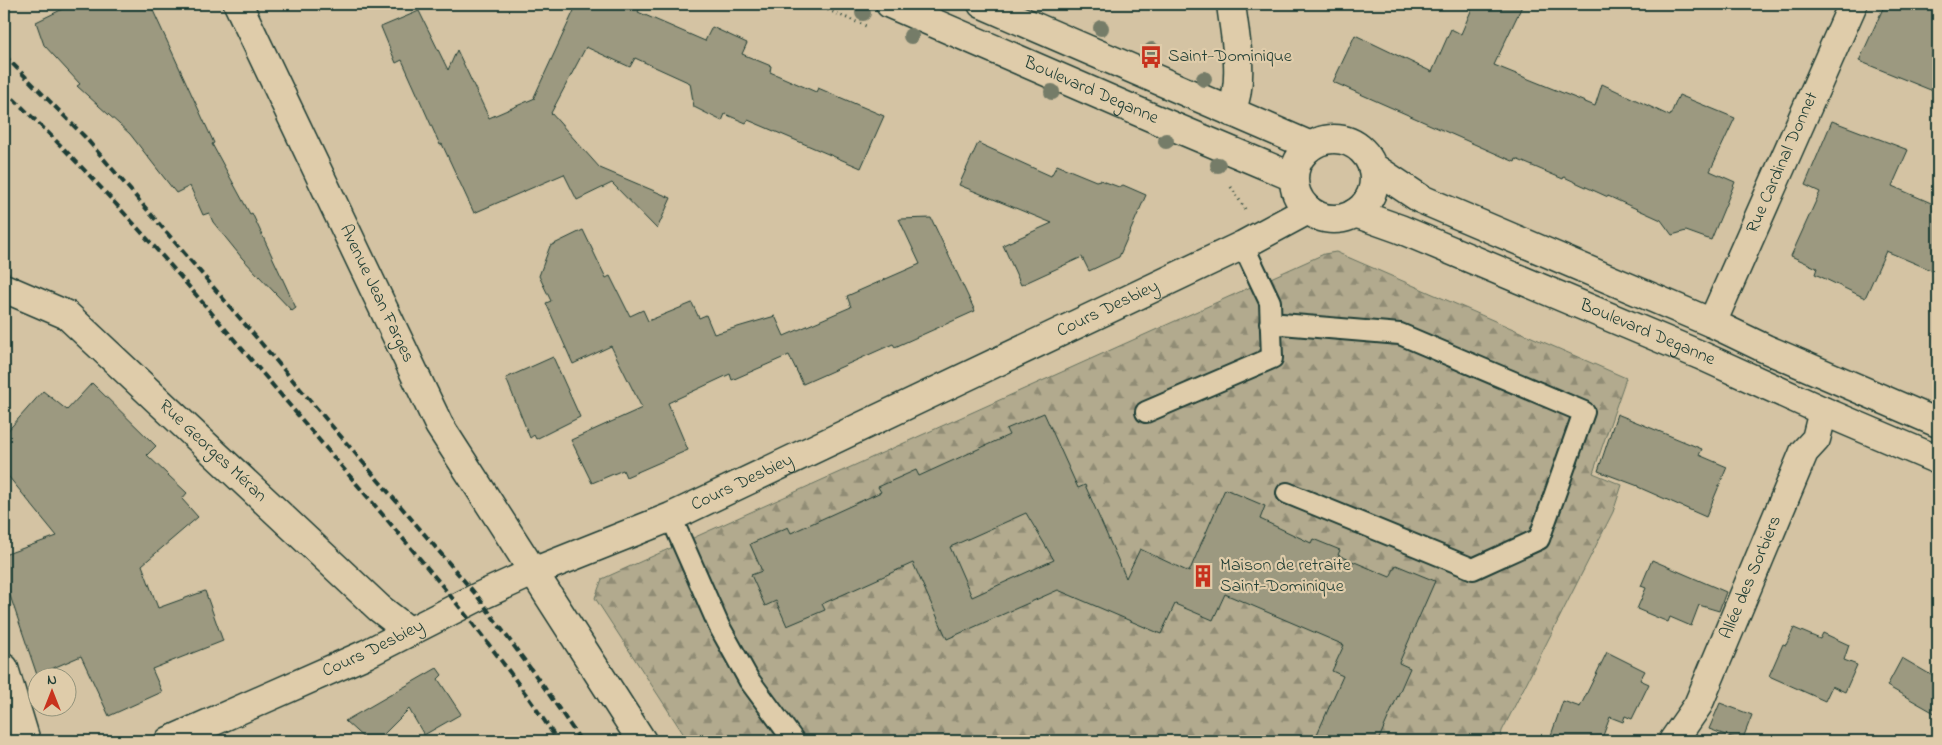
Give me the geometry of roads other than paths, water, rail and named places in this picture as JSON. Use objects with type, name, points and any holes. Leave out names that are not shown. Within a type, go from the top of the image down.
[{"type":"street","name":"Avenue Jean Farges","points":[[238,4],[439,425],[642,741]]},
{"type":"street","name":"Boulevard Deganne","points":[[890,4],[1294,177]]},
{"type":"street","name":"Boulevard Deganne","points":[[982,4],[1311,146]]},
{"type":"street","points":[[1231,112],[1236,100],[1238,70],[1232,4]]},
{"type":"street","name":"Rue Cardinal Donnet","points":[[1712,323],[1854,4]]},
{"type":"street","points":[[1322,140],[1347,140],[1362,151],[1373,166],[1374,180],[1372,193],[1365,204],[1355,213],[1344,218],[1331,219],[1319,216],[1308,210],[1300,200],[1295,189],[1296,165],[1302,154],[1311,146],[1322,140]]},
{"type":"street","name":"Boulevard Deganne","points":[[1373,166],[1421,198],[1712,323],[1766,349],[1938,423]]},
{"type":"street","name":"Cours Desbiey","points":[[169,741],[366,654],[478,597],[533,572],[671,516],[1243,245],[1308,210]]},
{"type":"street","name":"Boulevard Deganne","points":[[1355,213],[1400,229],[1700,355],[1823,411],[1938,460]]},
{"type":"street","name":"Rue Georges Méran","points":[[4,288],[67,315],[379,608],[410,632]]},
{"type":"street","name":"Allée des Sorbiers","points":[[1674,741],[1698,705],[1804,452],[1816,439],[1823,411]]},
{"type":"street","points":[[4,668],[26,741]]},
{"type":"lane","points":[[1146,412],[1272,358],[1270,302],[1243,245]]},
{"type":"lane","points":[[1270,322],[1400,334],[1584,412],[1539,539],[1474,569],[1287,493]]},
{"type":"lane","points":[[671,516],[719,626],[749,680],[794,741]]},
{"type":"railway","points":[[4,55],[85,137],[478,597],[581,741]]},
{"type":"railway","points":[[4,90],[123,212],[236,341],[470,620],[558,741]]},
{"type":"place","name":"Saint-Dominique","points":[[1151,57]]},
{"type":"place","name":"Maison de retraite Saint-Dominique","points":[[1203,576]]}]
